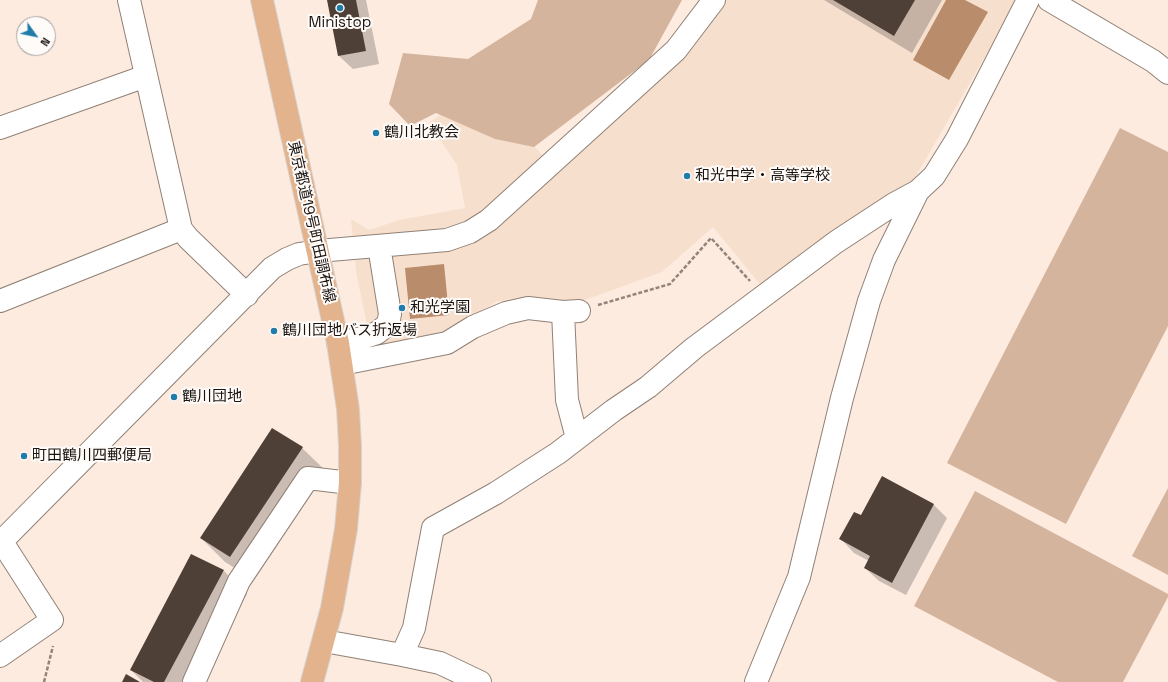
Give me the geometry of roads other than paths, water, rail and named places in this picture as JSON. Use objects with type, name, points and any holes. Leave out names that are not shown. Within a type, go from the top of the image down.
[{"type":"main road","name":"東京都道19号町田調布線","points":[[262,0],[340,353],[348,409],[350,483],[346,530],[340,571],[324,641],[312,682]]},
{"type":"street","points":[[129,0],[181,229],[188,238],[246,295]]},
{"type":"street","points":[[676,50],[686,23],[700,0]]},
{"type":"street","points":[[0,656],[52,620],[1,542],[272,268],[287,259],[300,254],[318,251],[447,240],[470,232],[489,220],[676,50],[714,0]]},
{"type":"street","points":[[402,655],[414,628],[433,528],[496,493],[558,453],[648,387],[694,348],[836,242],[894,204],[918,191],[934,176],[957,139],[1028,0]]},
{"type":"street","points":[[1049,0],[1153,62],[1168,73]]},
{"type":"street","points":[[0,128],[146,76]]},
{"type":"street","points":[[756,682],[799,577],[842,398],[869,301],[884,260],[918,191]]},
{"type":"street","points":[[0,301],[181,229]]},
{"type":"street","points":[[340,353],[362,338],[377,333],[388,324],[390,314],[380,246]]},
{"type":"street","points":[[340,353],[447,343],[473,327],[506,313],[528,308],[571,312],[567,400],[577,438]]},
{"type":"street","points":[[194,682],[239,581],[308,478],[350,483]]},
{"type":"street","points":[[324,641],[440,663],[480,682]]},
{"type":"place","name":"Ministop","points":[[340,8]]},
{"type":"place","name":"鶴川北教会","points":[[376,133]]},
{"type":"place","name":"和光中学・高等学校","points":[[687,176]]},
{"type":"place","name":"和光学園","points":[[402,308]]},
{"type":"place","name":"鶴川団地バス折返場","points":[[274,331]]},
{"type":"place","name":"鶴川団地","points":[[174,397]]},
{"type":"place","name":"町田鶴川四郵便局","points":[[24,456]]}]
